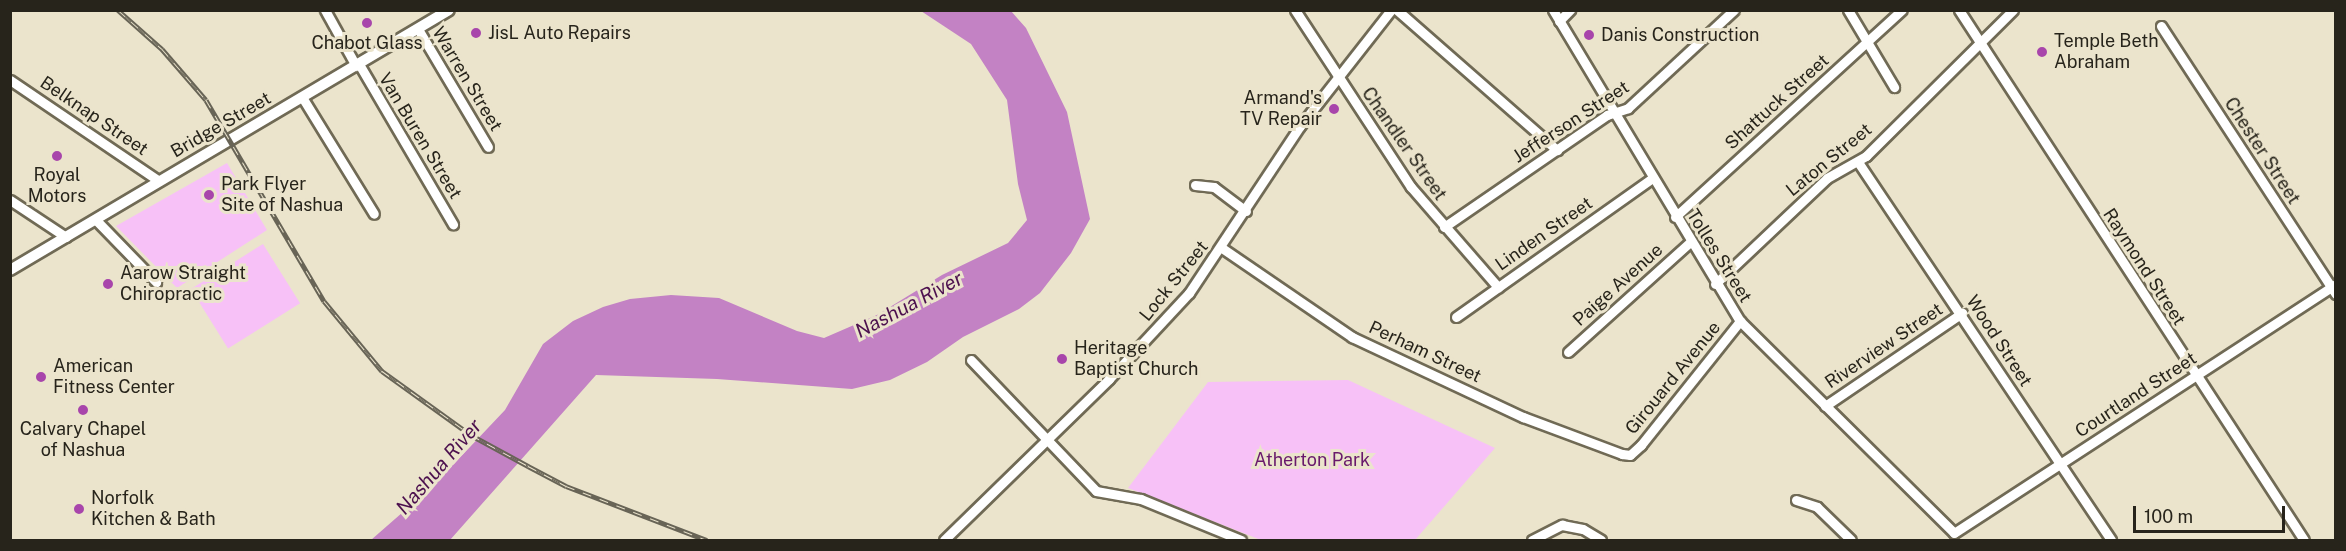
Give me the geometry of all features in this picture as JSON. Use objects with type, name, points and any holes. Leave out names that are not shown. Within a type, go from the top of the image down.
[{"type":"street","name":"Bridge Street","points":[[10,270],[449,10]]},
{"type":"street","name":"Chandler Street","points":[[1295,10],[1336,76],[1411,187],[1498,287]]},
{"type":"street","name":"Lock Street","points":[[944,540],[1047,441],[1190,293],[1222,248],[1287,145],[1336,76],[1391,10]]},
{"type":"street","points":[[1397,10],[1557,150]]},
{"type":"street","name":"Tolles Street","points":[[1553,10],[1689,242],[1740,321],[1954,533]]},
{"type":"street","points":[[1559,21],[1570,10]]},
{"type":"street","name":"Jefferson Street","points":[[1444,227],[1614,113],[1629,108],[1734,10]]},
{"type":"street","points":[[1848,10],[1894,87]]},
{"type":"street","name":"Shattuck Street","points":[[1675,217],[1902,10]]},
{"type":"street","name":"Raymond Street","points":[[1959,10],[1978,45],[2304,540]]},
{"type":"street","name":"Laton Street","points":[[1715,284],[1827,178],[1858,162],[2013,10]]},
{"type":"street","name":"Van Buren Street","points":[[325,12],[453,224]]},
{"type":"street","name":"Chester Street","points":[[2161,26],[2334,288]]},
{"type":"street","name":"Warren Street","points":[[418,29],[488,147]]},
{"type":"street","name":"Belknap Street","points":[[10,80],[159,181]]},
{"type":"street","points":[[302,97],[374,214]]},
{"type":"street","name":"Wood Street","points":[[1858,162],[1962,314],[2111,540]]},
{"type":"street","name":"Linden Street","points":[[1456,317],[1652,178]]},
{"type":"street","points":[[1196,185],[1214,187],[1246,211]]},
{"type":"street","points":[[10,200],[66,237]]},
{"type":"street","points":[[95,219],[156,282]]},
{"type":"street","name":"Paige Avenue","points":[[1568,352],[1689,242]]},
{"type":"street","name":"Perham Street","points":[[1222,248],[1352,337],[1523,417],[1630,455]]},
{"type":"street","name":"Courtland Street","points":[[1954,533],[2334,288]]},
{"type":"street","name":"Riverview Street","points":[[1825,406],[1962,314]]},
{"type":"street","name":"Girouard Avenue","points":[[1630,455],[1740,321]]},
{"type":"street","points":[[971,360],[1099,493],[1141,499],[1241,540]]},
{"type":"street","points":[[1796,500],[1817,507],[1851,540]]},
{"type":"street","points":[[1532,540],[1562,525],[1583,529],[1601,540]]},
{"type":"green space","name":"Park Flyer Site of Nashua","points":[[227,163],[267,230],[177,288],[116,226]]},
{"type":"green space","points":[[263,244],[300,303],[228,348],[191,289]]},
{"type":"green space","name":"Atherton Park","points":[[1348,380],[1495,448],[1415,540],[1261,540],[1128,488],[1208,382]]},
{"type":"water","name":"Nashua River","points":[[921,11],[1011,11],[1026,28],[1067,112],[1090,219],[1071,253],[1040,293],[1019,309],[963,337],[927,362],[890,380],[852,389],[717,379],[596,375],[450,540],[371,540],[435,484],[505,410],[543,344],[573,321],[603,307],[630,299],[671,295],[719,298],[797,331],[824,338],[877,315],[942,275],[1008,243],[1027,220],[1018,184],[1007,100],[971,44]]},
{"type":"railway","points":[[118,10],[162,49],[206,100],[324,301],[382,371],[471,435],[566,486],[707,540]]},
{"type":"place","name":"Chabot Glass","points":[[367,23]]},
{"type":"place","name":"JisL Auto Repairs","points":[[476,33]]},
{"type":"place","name":"Danis Construction","points":[[1589,35]]},
{"type":"place","name":"Temple Beth Abraham","points":[[2042,52]]},
{"type":"place","name":"Armand's TV Repair","points":[[1334,109]]},
{"type":"place","name":"Royal Motors","points":[[57,156]]},
{"type":"place","name":"Park Flyer Site of Nashua","points":[[209,195]]},
{"type":"place","name":"Aarow Straight Chiropractic","points":[[108,284]]},
{"type":"place","name":"Heritage Baptist Church","points":[[1062,359]]},
{"type":"place","name":"American Fitness Center","points":[[41,377]]},
{"type":"place","name":"Calvary Chapel of Nashua","points":[[83,410]]},
{"type":"place","name":"Norfolk Kitchen & Bath","points":[[79,509]]}]
